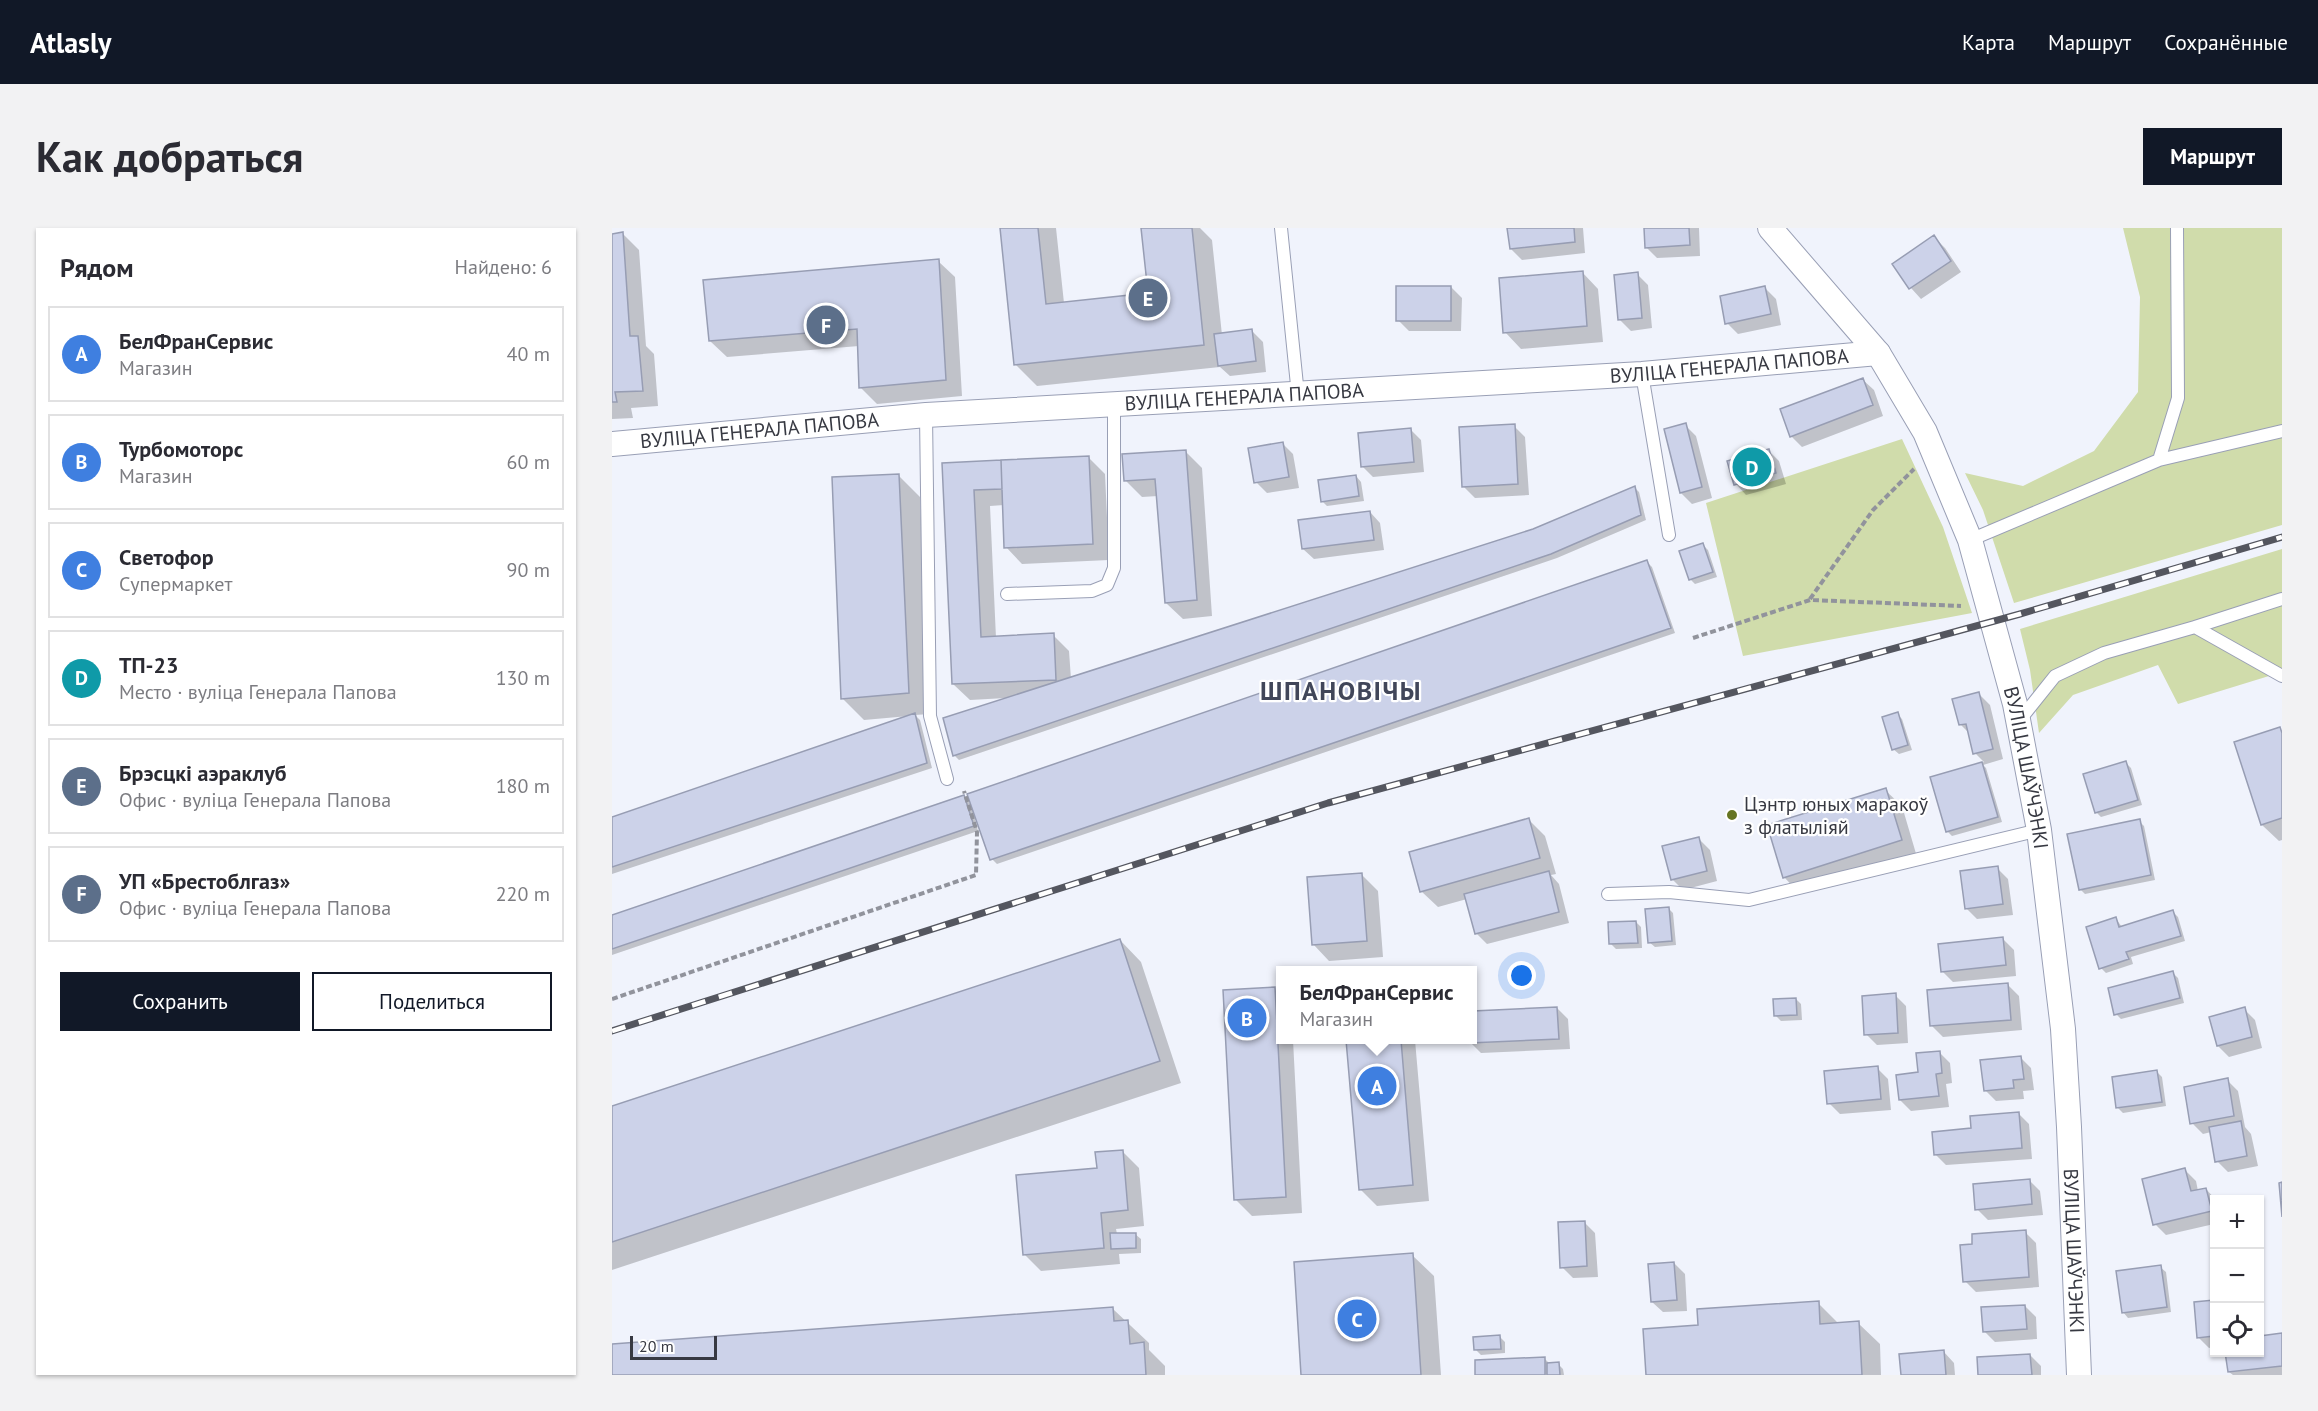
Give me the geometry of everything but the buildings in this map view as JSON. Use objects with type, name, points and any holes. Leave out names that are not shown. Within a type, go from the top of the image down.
[{"type":"street","name":"ВУЛІЦА ШАЎЧЭНКІ","points":[[1770,228],[1878,353],[1925,432],[1971,540],[2018,722],[2039,830],[2063,1029],[2079,1375]]},
{"type":"street","name":"ВУЛІЦА ГЕНЕРАЛА ПАПОВА","points":[[612,444],[926,415],[1642,374],[1878,353]]},
{"type":"lane","points":[[1281,228],[1298,395]]},
{"type":"lane","points":[[2159,460],[2178,398],[2177,228]]},
{"type":"lane","points":[[1642,374],[1669,535]]},
{"type":"lane","points":[[1007,594],[1092,591],[1107,585],[1113,568],[1114,405]]},
{"type":"lane","points":[[926,415],[930,716],[947,779]]},
{"type":"lane","points":[[1971,540],[2159,460],[2282,431]]},
{"type":"lane","points":[[2018,722],[2055,676],[2104,653],[2282,600]]},
{"type":"lane","points":[[2195,627],[2282,676]]},
{"type":"lane","points":[[1608,894],[1669,892],[1749,900],[2039,830]]},
{"type":"path","points":[[1810,600],[1873,510],[1919,465]]},
{"type":"path","points":[[1692,638],[1810,600],[1972,606]]},
{"type":"path","points":[[612,999],[976,875],[977,832],[963,787]]},
{"type":"green space","points":[[2123,228],[2282,228],[2282,525],[2014,603],[1983,510],[1965,473],[2023,486],[2094,451],[2138,392],[2140,297]]},
{"type":"green space","points":[[1902,439],[1943,527],[1972,613],[1743,656],[1706,503]]},
{"type":"green space","points":[[2282,549],[2282,672],[2178,704],[2158,665],[2073,695],[2039,733],[2030,670],[2020,629]]},
{"type":"railway","points":[[612,1031],[1328,803],[2020,614],[2282,537]]},
{"type":"place","name":"Брэсцкі аэраклуб","points":[[1148,298]]},
{"type":"place","name":"УП «Брестоблгаз»","points":[[826,325]]},
{"type":"place","name":"ТП-23","points":[[1752,467]]},
{"type":"place","name":"Цэнтр юных маракоў з флатыліяй","points":[[1732,815]]},
{"type":"place","name":"Турбомоторс","points":[[1247,1018]]},
{"type":"place","name":"БелФранСервис","points":[[1377,1086]]},
{"type":"place","name":"Светофор","points":[[1357,1319]]},
{"type":"district","name":"ШПАНОВІЧЫ","points":[[1341,691]]}]
